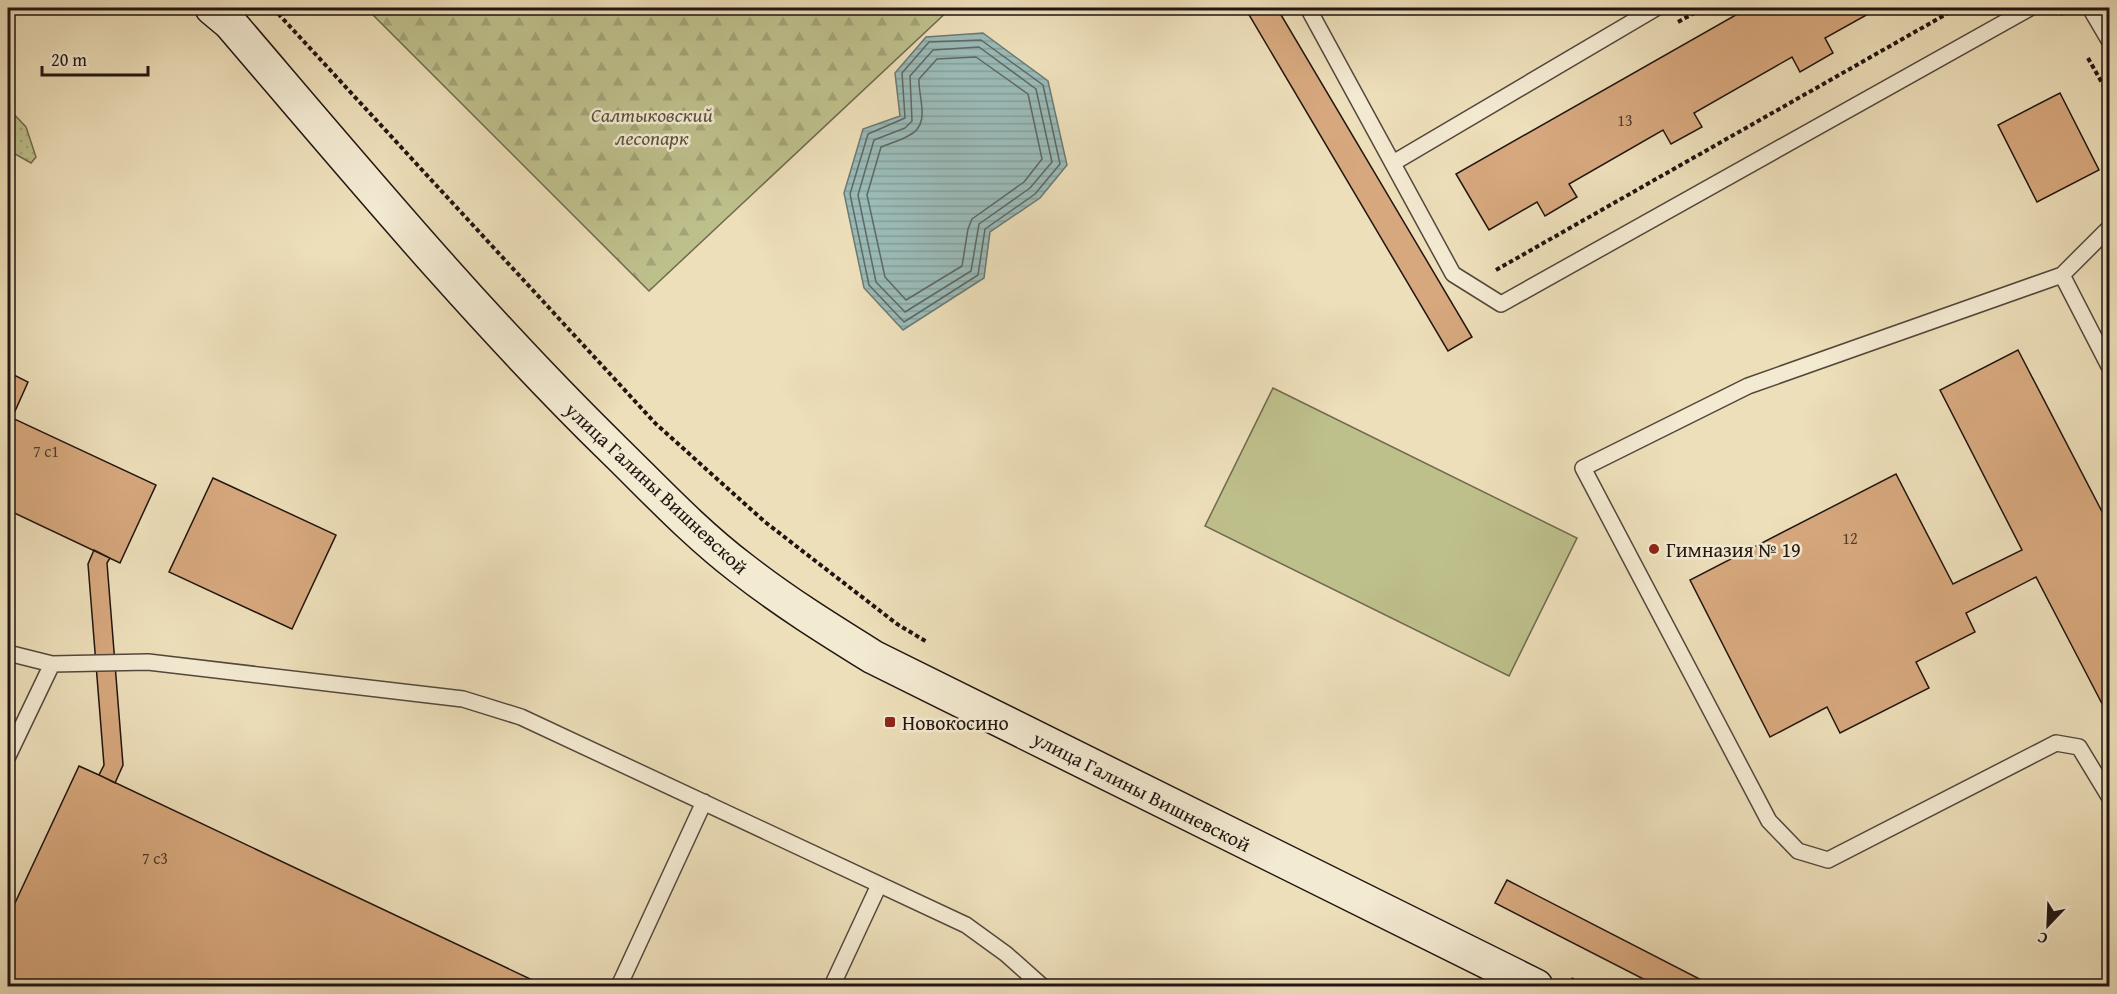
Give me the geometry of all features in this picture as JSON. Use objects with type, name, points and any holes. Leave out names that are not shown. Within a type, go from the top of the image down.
[{"type":"street","name":"улица Галины Вишневской","points":[[212,8],[230,23],[466,298],[537,375],[678,513],[739,567],[809,618],[873,657],[1550,981]]},
{"type":"lane","points":[[1308,8],[1453,274],[1501,304],[2030,8]]},
{"type":"lane","points":[[1393,163],[1656,8]]},
{"type":"lane","points":[[2090,8],[2109,42]]},
{"type":"lane","points":[[2109,226],[2061,276],[1748,386],[1583,468],[1769,821],[1798,851],[1828,860],[2056,743],[2079,747],[2109,798]]},
{"type":"lane","points":[[2061,276],[2109,368]]},
{"type":"lane","points":[[8,652],[52,664],[148,662],[463,699],[521,717],[966,925],[1006,954],[1042,987]]},
{"type":"lane","points":[[8,756],[52,664]]},
{"type":"lane","points":[[619,987],[704,802]]},
{"type":"lane","points":[[832,987],[879,885]]},
{"type":"path","points":[[273,8],[656,424],[765,522],[897,624],[928,642]]},
{"type":"path","points":[[1470,285],[1957,8]]},
{"type":"path","points":[[1550,981],[1584,987]]},
{"type":"green space","name":"Салтыковский лесопарк","points":[[366,8],[951,8],[649,291]]},
{"type":"green space","points":[[8,108],[26,127],[36,157],[31,163],[8,150]]},
{"type":"green space","points":[[1273,388],[1577,538],[1509,676],[1205,526]]},
{"type":"water","points":[[983,33],[1048,81],[1067,165],[1040,198],[990,232],[984,278],[903,330],[864,288],[844,193],[863,129],[900,116],[895,73],[926,37]]},
{"type":"building","points":[[1245,8],[1277,8],[1472,337],[1448,351]]},
{"type":"building","points":[[1748,8],[1879,8],[1825,38],[1833,53],[1800,72],[1792,57],[1694,113],[1702,127],[1671,144],[1663,130],[1569,184],[1577,197],[1545,216],[1537,202],[1489,230],[1456,174]]},
{"type":"building","points":[[2060,93],[2099,170],[2037,202],[1998,125]]},
{"type":"building","points":[[2018,350],[2110,527],[2110,719],[2036,577],[1966,613],[1975,632],[1916,662],[1929,688],[1840,733],[1827,707],[1770,737],[1690,580],[1896,474],[1953,584],[2022,550],[1940,390]]},
{"type":"building","points":[[8,372],[28,382],[12,418],[156,485],[120,563],[8,510]]},
{"type":"building","points":[[213,478],[336,535],[292,629],[169,572]]},
{"type":"building","points":[[94,550],[110,558],[107,563],[123,765],[115,783],[99,775],[104,765],[88,564]]},
{"type":"building","points":[[79,766],[545,986],[8,986],[8,918]]},
{"type":"building","points":[[1507,880],[1713,986],[1657,986],[1495,903]]},
{"type":"place","name":"Гимназия № 19","points":[[1654,549]]},
{"type":"place","name":"Новокосино","points":[[890,722]]}]
